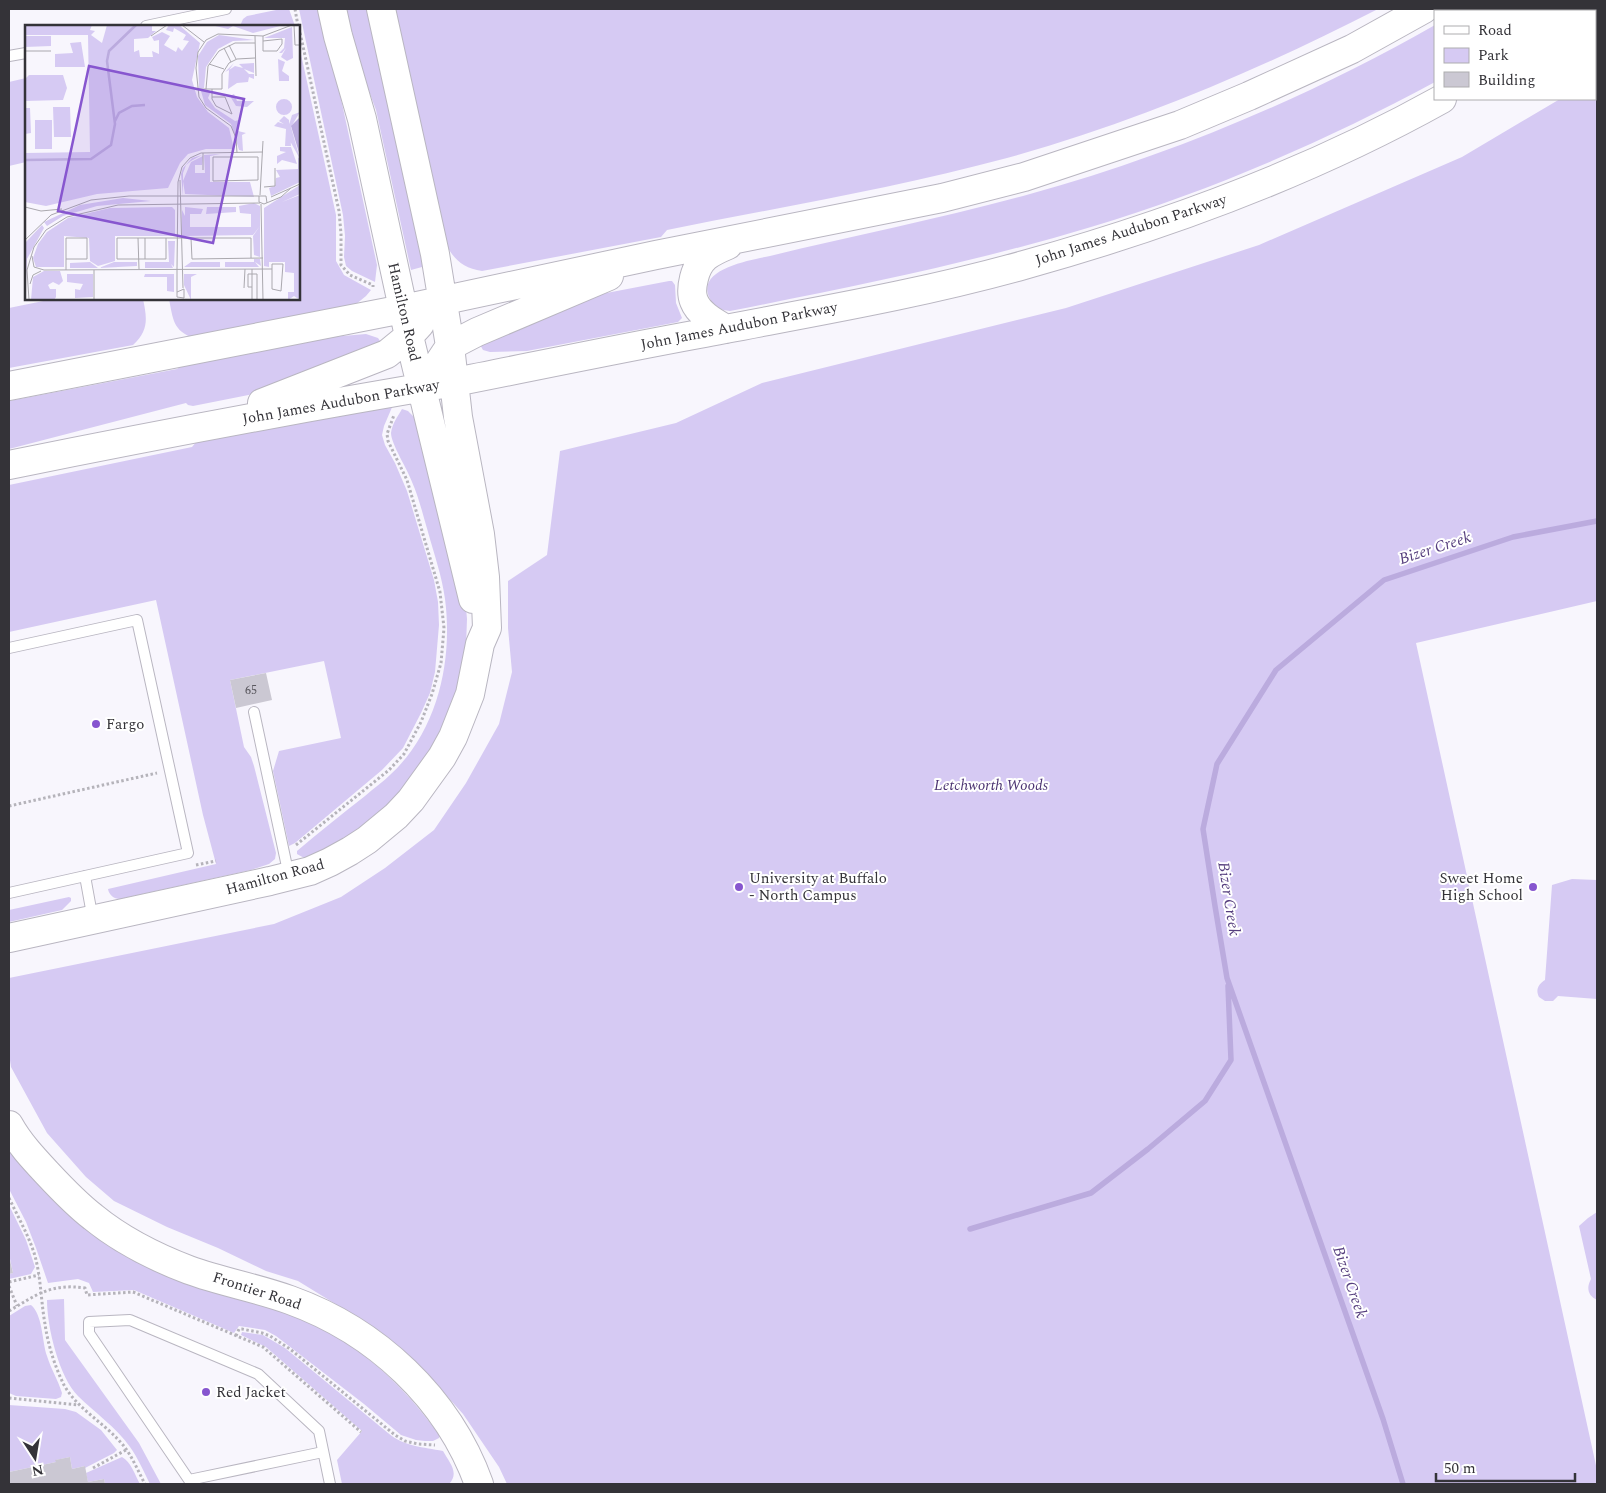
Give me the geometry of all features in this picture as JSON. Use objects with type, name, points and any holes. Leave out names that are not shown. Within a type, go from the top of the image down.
[{"type":"main road","name":"Hamilton Road","points":[[332,9],[362,119],[391,311],[409,336],[472,594],[475,627],[480,644]]},
{"type":"main road","name":"Hamilton Road","points":[[9,938],[93,920],[287,866],[310,871],[330,862],[367,840],[396,816],[411,800],[442,757],[453,737],[470,694],[480,644],[487,628],[485,577],[480,534],[458,417],[450,346],[435,254],[381,9]]},
{"type":"main road","points":[[9,386],[391,311],[656,255],[942,198],[1024,177],[1180,126],[1352,49],[1424,9]]},
{"type":"main road","name":"John James Audubon Parkway","points":[[9,465],[192,428],[455,382],[930,289],[1023,266],[1136,232],[1300,170],[1440,100]]},
{"type":"main road","points":[[726,329],[712,321],[694,302],[692,288],[696,268],[702,259],[713,251],[750,237]]},
{"type":"main road","points":[[422,388],[450,346],[486,328],[574,292],[656,255]]},
{"type":"main road","points":[[192,428],[387,354],[409,336],[442,299]]},
{"type":"main road","name":"Frontier Road","points":[[9,1126],[26,1150],[71,1199],[118,1235],[145,1250],[189,1270],[290,1300],[314,1310],[343,1324],[375,1345],[406,1371],[426,1393],[450,1425],[465,1452],[479,1484]]},
{"type":"lane","points":[[151,25],[226,9]]},
{"type":"lane","points":[[9,56],[25,52]]},
{"type":"lane","points":[[9,648],[136,620],[188,853],[9,893]]},
{"type":"lane","points":[[254,712],[287,866]]},
{"type":"lane","points":[[85,876],[93,920]]},
{"type":"lane","points":[[323,1452],[189,1480],[89,1333],[89,1322],[130,1320],[258,1374],[319,1431],[330,1484]]},
{"type":"path","points":[[294,9],[298,25]]},
{"type":"path","points":[[300,32],[339,211],[341,265],[350,274],[373,286],[391,311]]},
{"type":"path","points":[[287,866],[390,770],[404,754],[421,722],[441,663],[444,628],[440,592],[407,480],[388,441],[387,434],[398,407],[395,392]]},
{"type":"path","points":[[9,806],[158,773]]},
{"type":"path","points":[[9,1198],[35,1256],[45,1326],[53,1360],[65,1386],[78,1405],[97,1420],[126,1450],[145,1484]]},
{"type":"path","points":[[9,1282],[39,1276]]},
{"type":"path","points":[[9,1286],[17,1306]]},
{"type":"path","points":[[9,1311],[41,1292],[52,1288],[76,1286],[85,1288],[87,1295],[133,1292],[263,1347],[361,1432]]},
{"type":"path","points":[[236,1336],[239,1330],[242,1329],[270,1336],[290,1349],[394,1435],[418,1444],[442,1445],[465,1452]]},
{"type":"path","points":[[9,1398],[78,1405]]},
{"type":"path","points":[[93,1468],[126,1450]]},
{"type":"green space","points":[[289,9],[295,25],[240,25],[247,16]]},
{"type":"green space","points":[[299,9],[316,9],[323,16],[377,265],[375,282],[346,266],[343,215]]},
{"type":"green space","points":[[345,9],[369,9],[422,256],[422,267],[411,270],[376,110],[359,64]]},
{"type":"green space","points":[[393,9],[1378,9],[1288,53],[1197,93],[1055,144],[965,169],[881,188],[667,230],[661,237],[482,271],[463,265],[458,261],[450,252],[444,240]]},
{"type":"green space","points":[[1464,9],[1556,9],[1554,10],[1462,10]]},
{"type":"green space","points":[[1434,26],[1434,83],[1310,144],[1180,197],[1046,240],[866,283],[730,311],[718,308],[710,299],[707,289],[710,280],[717,273],[738,263],[933,219],[1082,179],[1186,143],[1237,122],[1288,100]]},
{"type":"green space","points":[[300,50],[336,215],[336,261],[344,275],[371,290],[355,305],[194,338],[182,332],[173,318],[169,300],[300,300]]},
{"type":"green space","name":"Letchworth Woods","points":[[1596,77],[1597,601],[1416,643],[1597,1470],[1597,1484],[507,1484],[499,1467],[463,1414],[428,1375],[381,1332],[298,1281],[266,1271],[114,1201],[86,1177],[47,1133],[11,1067],[9,1054],[9,978],[274,924],[341,897],[385,868],[434,830],[466,783],[499,724],[512,672],[508,628],[508,581],[547,555],[560,451],[676,423],[762,383],[1066,308],[1259,245],[1462,157],[1558,100],[1596,100]]},
{"type":"green space","points":[[25,78],[25,162],[9,166],[9,82]]},
{"type":"green space","points":[[672,281],[675,285],[676,303],[682,318],[678,322],[527,351],[490,352],[483,350],[479,343],[570,300]]},
{"type":"green space","points":[[48,300],[143,300],[146,324],[142,334],[133,345],[9,368],[9,308]]},
{"type":"green space","points":[[366,334],[378,338],[382,344],[269,391],[193,406],[186,403],[9,449],[9,401],[331,337]]},
{"type":"green space","points":[[393,405],[382,435],[407,491],[434,580],[438,602],[439,625],[435,672],[430,693],[403,748],[382,770],[289,846],[273,771],[279,751],[341,738],[324,661],[230,680],[244,747],[251,757],[254,766],[276,853],[275,859],[269,864],[251,870],[120,899],[114,897],[109,893],[108,889],[216,864],[203,815],[156,600],[9,632],[9,485],[192,447],[197,441]]},
{"type":"green space","points":[[402,409],[408,411],[417,420],[465,596],[467,619],[466,647],[461,679],[447,718],[424,764],[390,806],[352,836],[306,859],[297,854],[297,851],[385,780],[407,756],[420,737],[431,715],[439,693],[444,670],[447,622],[442,582],[417,494],[391,433],[395,420]]},
{"type":"green space","points":[[1572,879],[1597,880],[1597,999],[1558,996],[1553,1001],[1545,1001],[1539,997],[1537,992],[1539,985],[1545,980],[1552,885]]},
{"type":"green space","points":[[69,897],[71,901],[62,910],[9,922],[9,910]]},
{"type":"green space","points":[[9,1147],[25,1169],[64,1211],[86,1229],[134,1261],[186,1283],[262,1305],[300,1319],[335,1336],[365,1356],[417,1406],[439,1435],[439,1438],[433,1441],[425,1441],[401,1435],[276,1336],[265,1330],[239,1326],[234,1333],[134,1290],[93,1292],[89,1283],[78,1279],[48,1283],[26,1222],[9,1189]]},
{"type":"green space","points":[[9,1205],[26,1240],[35,1267],[31,1274],[9,1279],[9,1274],[13,1273],[9,1259]]},
{"type":"green space","points":[[1597,1212],[1597,1300],[1589,1291],[1591,1279],[1579,1226]]},
{"type":"green space","points":[[64,1299],[65,1340],[139,1443],[161,1484],[150,1484],[130,1447],[112,1427],[78,1396],[65,1377],[55,1351],[49,1324],[47,1300]]},
{"type":"green space","points":[[31,1305],[38,1315],[45,1350],[62,1393],[61,1397],[56,1399],[16,1396],[9,1393],[9,1316],[25,1306]]},
{"type":"green space","points":[[242,1332],[263,1335],[285,1348],[394,1438],[414,1446],[443,1451],[454,1472],[452,1480],[449,1484],[342,1484],[337,1460],[362,1431],[266,1347],[241,1335]]},
{"type":"green space","points":[[9,1405],[65,1409],[76,1412],[101,1430],[117,1450],[85,1468],[85,1466],[72,1469],[70,1457],[56,1460],[56,1462],[9,1472]]},
{"type":"green space","points":[[122,1457],[130,1465],[140,1484],[105,1484],[104,1479],[88,1482],[86,1473]]},
{"type":"building","points":[[266,673],[272,700],[236,708],[230,680]]},
{"type":"building","points":[[9,1256],[13,1273],[9,1274]]},
{"type":"building","points":[[70,1457],[72,1469],[85,1466],[88,1482],[104,1479],[105,1484],[9,1484],[9,1472],[56,1462],[55,1460]]},
{"type":"waterway","name":"Bizer Creek","points":[[1403,1484],[1383,1419],[1227,978],[1203,829],[1217,764],[1276,670],[1384,580],[1513,537],[1597,521]]},
{"type":"waterway","points":[[970,1229],[1091,1193],[1148,1149],[1205,1101],[1231,1060],[1228,986]]},
{"type":"place","name":"Fargo","points":[[96,724]]},
{"type":"place","name":"University at Buffalo - North Campus","points":[[739,887]]},
{"type":"place","name":"Sweet Home High School","points":[[1533,887]]},
{"type":"place","name":"Red Jacket","points":[[206,1392]]}]
